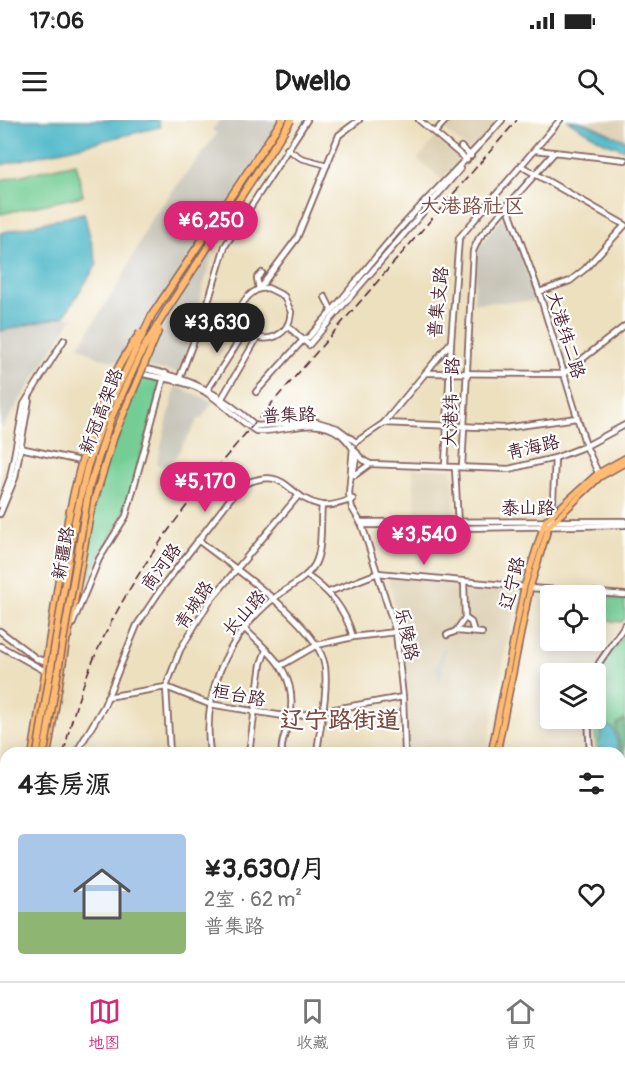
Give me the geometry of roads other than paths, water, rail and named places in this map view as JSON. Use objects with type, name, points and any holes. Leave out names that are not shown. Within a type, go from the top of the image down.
[{"type":"highway","name":"新冠高架路","points":[[38,747],[75,521],[85,477],[106,412],[152,315],[282,120]]},
{"type":"highway","name":"新冠高架路","points":[[47,747],[89,488],[115,409],[143,349],[166,311],[291,120]]},
{"type":"highway","points":[[68,636],[90,514],[114,436],[166,311]]},
{"type":"highway","points":[[46,662],[68,520],[87,447],[109,386],[130,346],[152,315]]},
{"type":"main road","name":"新疆路","points":[[33,747],[71,521],[85,462],[121,367]]},
{"type":"main road","name":"新疆路","points":[[47,747],[64,663],[71,596],[92,485],[110,430],[138,370]]},
{"type":"main road","points":[[547,523],[555,512],[598,473],[625,458]]},
{"type":"main road","points":[[547,523],[600,477],[625,464]]},
{"type":"main road","name":"辽宁路","points":[[492,747],[527,588],[547,523]]},
{"type":"main road","name":"辽宁路","points":[[498,747],[527,588]]},
{"type":"street","points":[[180,377],[206,309],[225,246],[307,120]]},
{"type":"street","points":[[259,289],[276,290],[284,296],[291,312],[288,326],[280,335],[272,339],[256,338],[246,330],[241,320],[240,307],[244,299],[259,289],[297,238],[339,135],[359,120]]},
{"type":"street","points":[[419,120],[469,158]]},
{"type":"street","points":[[435,132],[446,120]]},
{"type":"street","points":[[288,326],[309,345],[502,120]]},
{"type":"street","name":"普集支路","points":[[355,444],[384,423],[451,342],[459,238],[560,120]]},
{"type":"street","points":[[461,147],[469,158]]},
{"type":"street","points":[[287,149],[301,158],[327,165]]},
{"type":"street","points":[[535,150],[625,160]]},
{"type":"street","name":"大港纬一路","points":[[462,467],[473,251],[479,238],[554,153]]},
{"type":"street","points":[[520,166],[534,176],[625,225],[585,269],[570,281],[539,292]]},
{"type":"street","points":[[256,392],[303,340],[309,338],[403,226],[445,180],[460,169]]},
{"type":"street","name":"大港纬二路","points":[[507,205],[539,292],[586,446],[598,473]]},
{"type":"street","points":[[259,289],[257,278],[262,273]]},
{"type":"street","points":[[325,297],[332,311]]},
{"type":"street","points":[[206,309],[241,320]]},
{"type":"street","points":[[427,373],[450,375],[563,374],[625,326]]},
{"type":"street","points":[[208,389],[246,330]]},
{"type":"street","points":[[222,398],[256,338]]},
{"type":"street","points":[[0,514],[15,478],[24,404],[64,340]]},
{"type":"street","name":"大港纬一路","points":[[445,466],[451,342]]},
{"type":"street","points":[[121,367],[180,377],[208,389],[260,427],[291,422],[317,422],[337,428],[355,444]]},
{"type":"street","points":[[68,636],[99,559],[126,516],[165,376]]},
{"type":"street","name":"普集路","points":[[165,376],[203,390],[256,431],[303,425],[326,428],[355,444]]},
{"type":"street","points":[[384,423],[512,428],[577,418]]},
{"type":"street","name":"青海路","points":[[370,464],[509,469],[555,458],[586,446],[625,425]]},
{"type":"street","name":"乐陵路","points":[[355,444],[357,454],[352,480],[352,508],[361,523]]},
{"type":"street","name":"乐陵路","points":[[355,444],[352,498],[396,632],[403,697],[405,747]]},
{"type":"street","points":[[20,448],[85,462]]},
{"type":"street","points":[[0,505],[20,448]]},
{"type":"street","points":[[352,480],[356,473],[370,464],[357,454]]},
{"type":"street","points":[[555,458],[555,512]]},
{"type":"street","points":[[455,467],[458,523],[456,536]]},
{"type":"street","name":"商河路","points":[[79,747],[107,697],[137,625],[160,588],[240,486],[255,479],[274,478],[288,484],[299,495],[322,505]]},
{"type":"street","name":"青城路","points":[[170,747],[166,687],[186,640],[209,602],[299,495]]},
{"type":"street","points":[[322,505],[352,498]]},
{"type":"street","points":[[322,505],[352,498]]},
{"type":"street","points":[[341,502],[352,508]]},
{"type":"street","name":"长山路","points":[[209,747],[207,727],[209,704],[224,659],[235,638],[244,628],[272,600],[306,575],[315,563],[319,550],[322,505]]},
{"type":"street","name":"泰山路","points":[[361,523],[625,523]]},
{"type":"street","points":[[198,540],[305,628],[317,645],[325,665],[326,691],[318,747]]},
{"type":"street","points":[[329,592],[378,573],[625,595]]},
{"type":"street","points":[[306,575],[329,592],[340,606],[353,637]]},
{"type":"street","points":[[447,636],[456,631],[465,618],[464,581]]},
{"type":"street","points":[[465,618],[471,622],[474,632]]},
{"type":"street","points":[[599,663],[625,625]]},
{"type":"street","points":[[244,628],[282,665],[291,686],[290,717],[283,747]]},
{"type":"street","points":[[456,631],[482,633]]},
{"type":"street","points":[[0,632],[37,659],[64,663]]},
{"type":"street","points":[[282,665],[317,645],[353,637],[396,632]]},
{"type":"street","points":[[0,645],[44,672],[62,674]]},
{"type":"street","points":[[250,747],[261,664],[266,650]]},
{"type":"street","points":[[107,697],[166,687]]},
{"type":"street","name":"桓台路","points":[[166,687],[209,704],[290,717],[403,697]]},
{"type":"street","points":[[589,729],[590,747]]},
{"type":"water","points":[[0,120],[158,120],[160,127],[0,165]]},
{"type":"water","points":[[567,120],[590,124],[625,140],[625,150],[604,142]]},
{"type":"water","points":[[84,213],[97,264],[64,316],[0,331],[0,233]]},
{"type":"water","points":[[606,725],[613,728],[618,747],[601,747],[602,729],[606,729]]},
{"type":"railway","points":[[66,747],[80,695],[102,640],[130,588],[163,538],[237,444],[517,120]]},
{"type":"district","name":"大港路社区","points":[[472,206]]},
{"type":"district","name":"辽宁路街道","points":[[340,720]]}]
